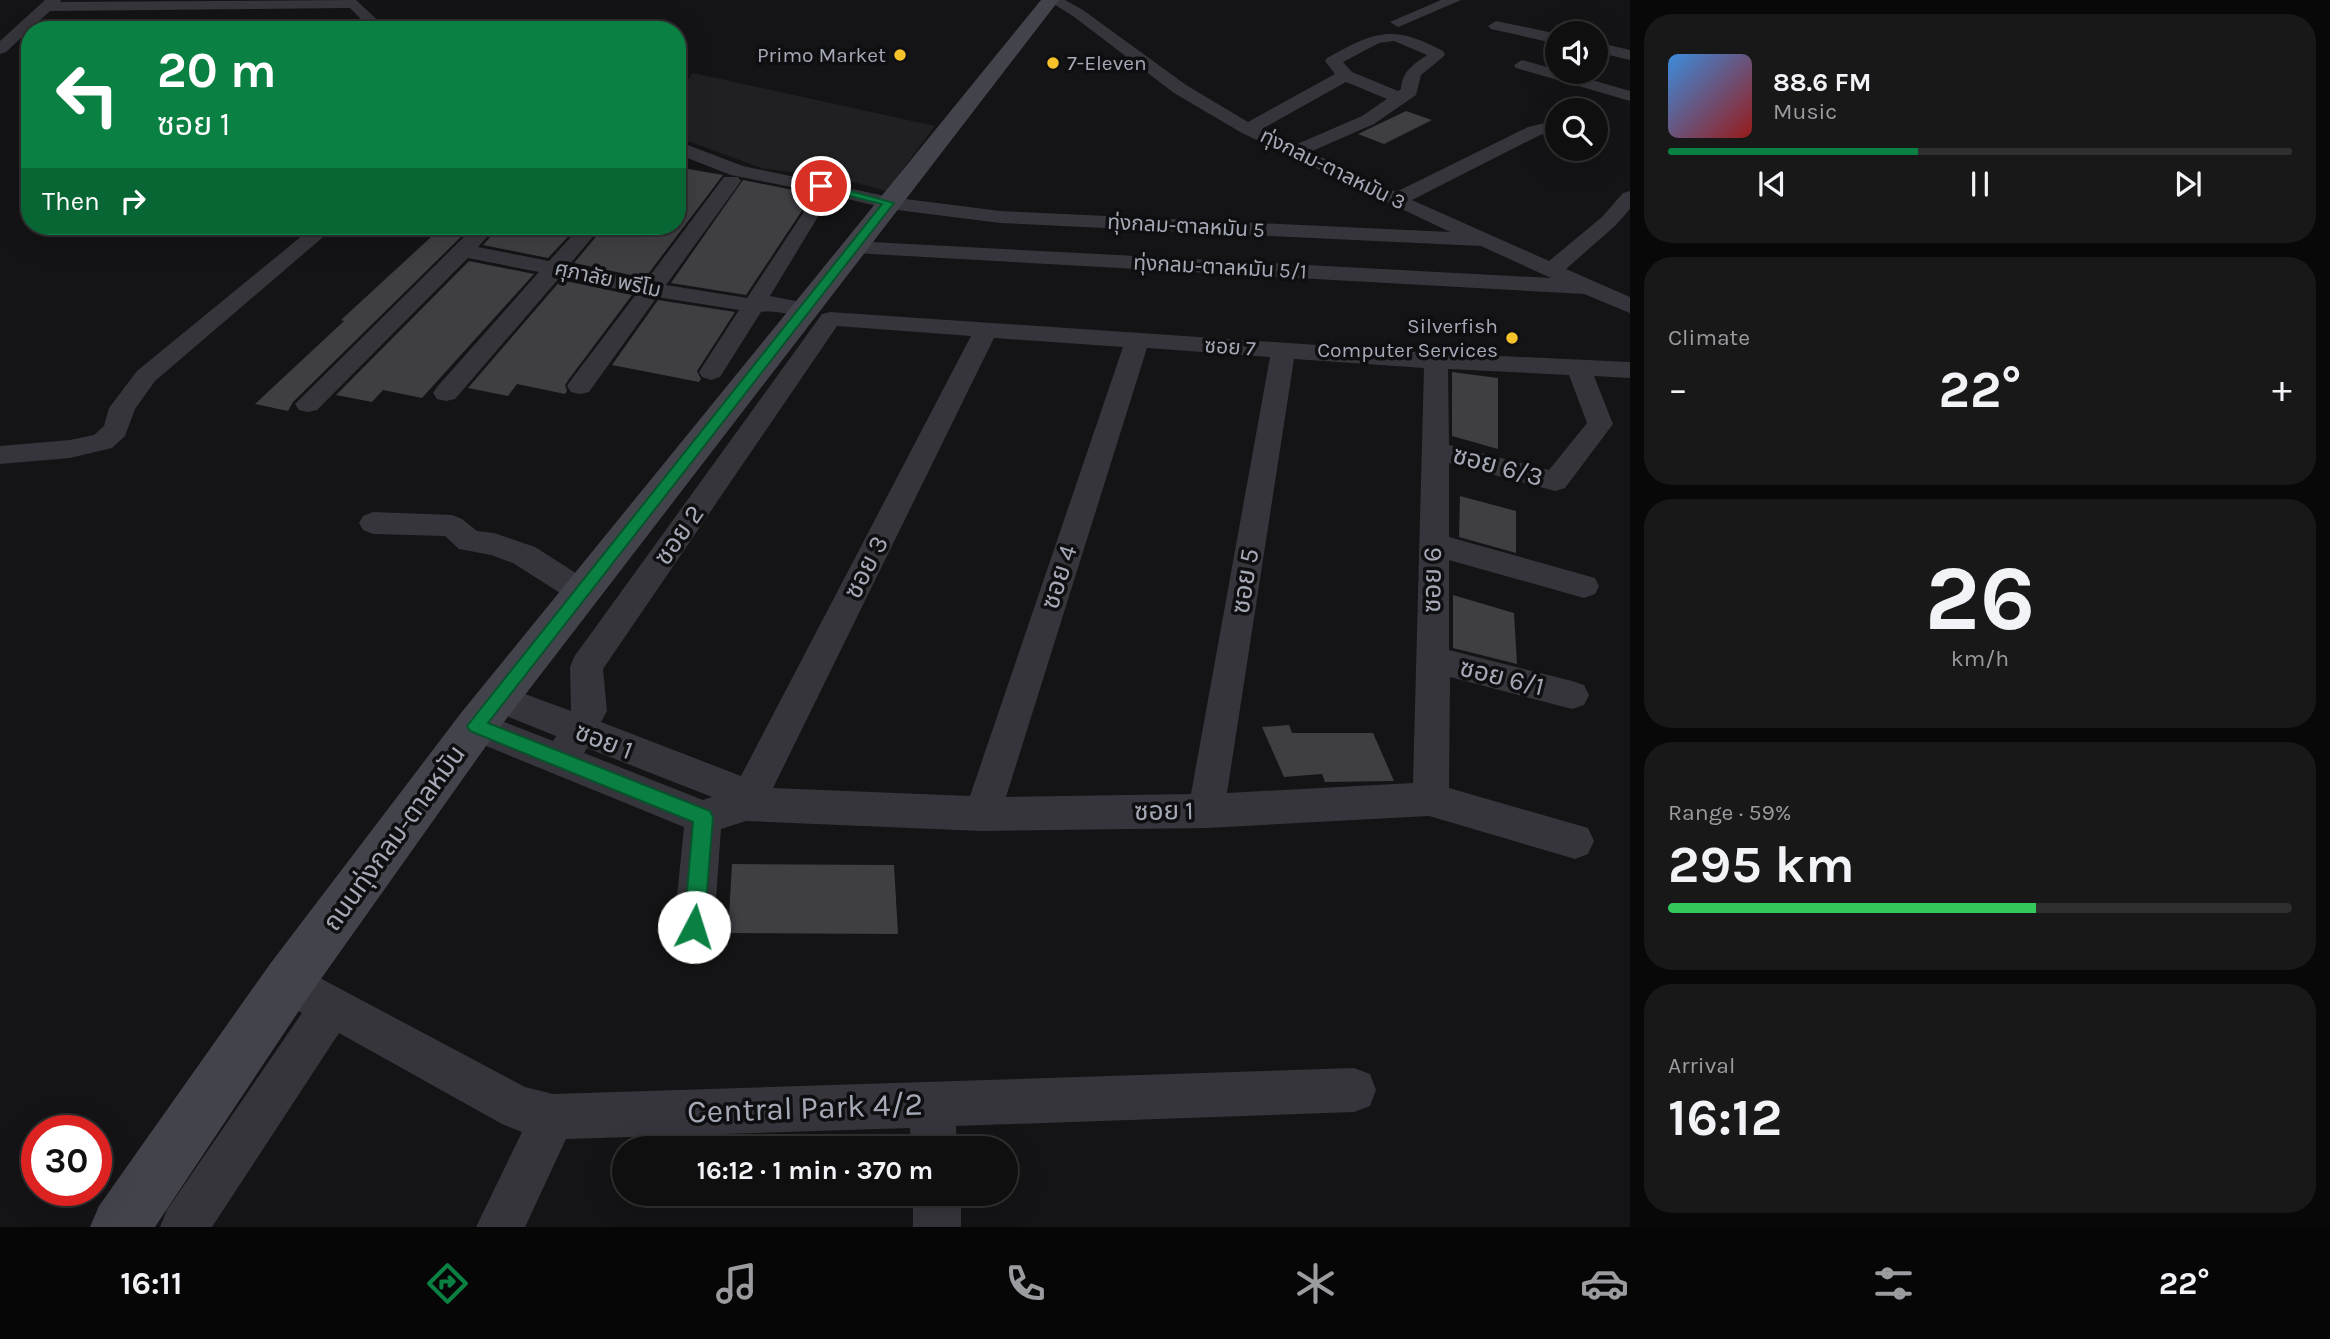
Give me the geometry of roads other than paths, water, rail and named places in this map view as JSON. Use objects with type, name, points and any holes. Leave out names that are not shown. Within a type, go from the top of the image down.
[{"type":"street","name":"ทุ่งกลม-ตาลหมัน 3","points":[[1052,0],[1078,13],[1180,89],[1248,129],[1396,200],[1630,306]]},
{"type":"street","name":"ถนนทุ่งกลม-ตาลหมัน","points":[[120,1227],[288,982],[487,712],[809,316],[853,247],[1052,0]]},
{"type":"street","points":[[1398,22],[1454,0]]},
{"type":"street","points":[[31,21],[50,4],[359,2],[373,21]]},
{"type":"street","points":[[1496,26],[1545,36]]},
{"type":"street","points":[[0,49],[21,30]]},
{"type":"street","points":[[1296,151],[1368,120],[1410,91],[1409,80],[1415,70],[1437,56],[1436,53],[1398,37],[1378,36],[1333,61],[1345,75],[1399,98]]},
{"type":"street","points":[[1608,50],[1630,55]]},
{"type":"street","points":[[1522,65],[1630,96]]},
{"type":"street","points":[[1248,129],[1345,75]]},
{"type":"street","points":[[1396,200],[1534,131],[1545,128]]},
{"type":"street","name":"ทุ่งกลม-ตาลหมัน 5","points":[[686,151],[738,171],[888,203],[1000,217],[1483,240]]},
{"type":"street","points":[[580,386],[731,181]]},
{"type":"street","points":[[711,372],[822,197]]},
{"type":"street","points":[[1551,270],[1609,221],[1630,197]]},
{"type":"street","points":[[1609,221],[1630,228]]},
{"type":"street","points":[[0,455],[69,449],[103,442],[116,430],[122,408],[146,376],[315,235]]},
{"type":"street","points":[[308,404],[478,235]]},
{"type":"street","points":[[446,393],[584,235]]},
{"type":"street","name":"ทุ่งกลม-ตาลหมัน 5/1","points":[[853,247],[1588,287]]},
{"type":"street","name":"ศุภาลัย พรีโม","points":[[462,250],[652,289],[755,306],[765,313],[809,316]]},
{"type":"street","name":"ซอย 7","points":[[809,316],[1283,351],[1630,370]]},
{"type":"street","name":"ซอย 2","points":[[570,745],[590,711],[586,667],[809,316]]},
{"type":"street","name":"ซอย 3","points":[[746,804],[986,330]]},
{"type":"street","name":"ซอย 4","points":[[982,814],[1137,341]]},
{"type":"street","name":"ซอย 5","points":[[1206,811],[1283,351]]},
{"type":"street","name":"ซอย 6","points":[[1429,799],[1432,777],[1431,659],[1436,361]]},
{"type":"street","name":"ซอย 6/3","points":[[1434,450],[1555,481],[1600,424],[1579,368]]},
{"type":"street","points":[[373,523],[452,526],[469,541],[494,544],[524,555],[582,592]]},
{"type":"street","points":[[1433,544],[1584,586]]},
{"type":"street","name":"ซอย 6/1","points":[[1431,659],[1572,695]]},
{"type":"street","name":"ซอย 1","points":[[487,712],[570,745],[703,817],[746,804],[982,814],[1206,811],[1429,799],[1576,841]]},
{"type":"street","name":"ซอย 1","points":[[570,745],[726,786],[746,804]]},
{"type":"street","points":[[694,927],[703,817]]},
{"type":"street","name":"Central Park 4/2","points":[[288,982],[518,1108],[553,1117],[1354,1090]]},
{"type":"street","points":[[184,1227],[332,1006]]},
{"type":"street","points":[[932,1104],[933,1136]]},
{"type":"street","points":[[500,1227],[553,1117]]},
{"type":"street","points":[[937,1206],[937,1227]]},
{"type":"place","name":"Primo Market","points":[[900,55]]},
{"type":"place","name":"7-Eleven","points":[[1053,63]]},
{"type":"place","name":"Silverfish Computer Services","points":[[1512,338]]}]
